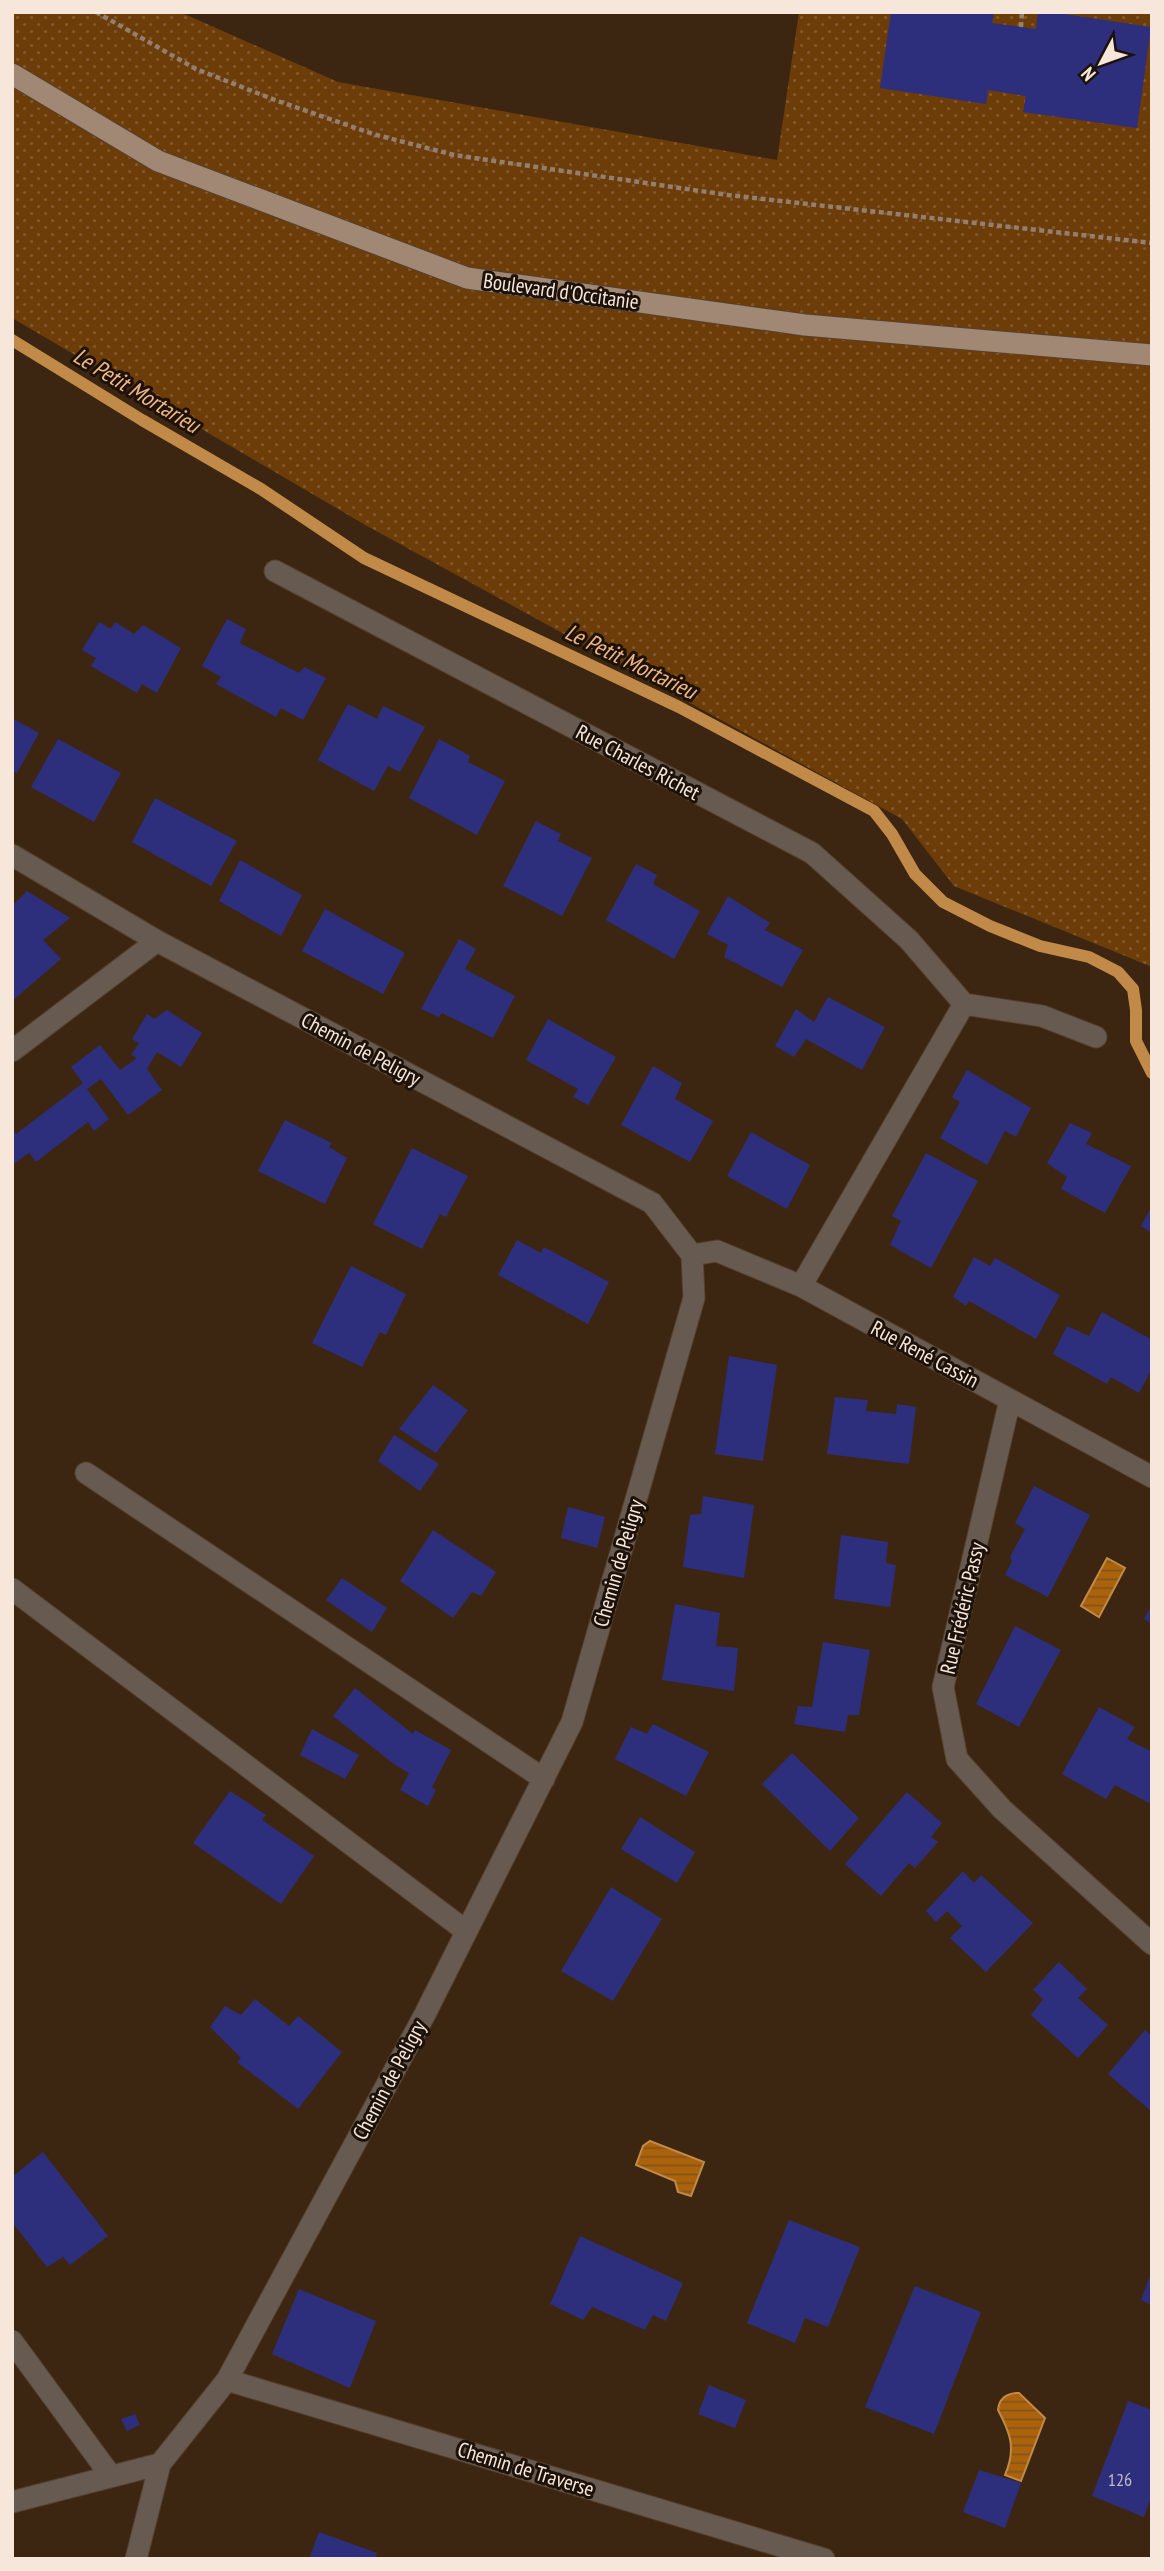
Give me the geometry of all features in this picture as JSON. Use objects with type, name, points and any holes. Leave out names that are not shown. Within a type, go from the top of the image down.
[{"type":"main road","name":"Boulevard d'Occitanie","points":[[12,74],[158,161],[467,278],[805,325],[1152,355]]},
{"type":"street","name":"Rue Charles Richet","points":[[275,571],[812,853],[909,940],[964,1004]]},
{"type":"street","name":"Chemin de Peligry","points":[[12,855],[157,941],[652,1203],[692,1255],[694,1298],[572,1722],[425,2014],[227,2380],[160,2464],[136,2559]]},
{"type":"street","points":[[12,1051],[157,941]]},
{"type":"street","points":[[801,1286],[964,1004],[1042,1016],[1096,1037]]},
{"type":"street","name":"Rue René Cassin","points":[[692,1255],[717,1251],[801,1286],[1152,1478]]},
{"type":"street","name":"Rue Frédéric Passy","points":[[1010,1400],[943,1687],[957,1759],[1003,1809],[1152,1944]]},
{"type":"street","points":[[86,1473],[544,1779]]},
{"type":"street","points":[[12,1589],[466,1931]]},
{"type":"street","points":[[12,2342],[111,2476]]},
{"type":"street","name":"Chemin de Traverse","points":[[227,2380],[824,2559]]},
{"type":"street","points":[[12,2502],[160,2464]]},
{"type":"path","points":[[96,12],[196,69],[373,134],[454,155],[728,195],[1152,243]]},
{"type":"path","points":[[1021,27],[1023,12]]},
{"type":"shaded area","points":[[12,12],[180,12],[338,82],[777,160],[799,12],[1152,12],[1152,967],[954,886],[902,819],[367,526],[12,318]]},
{"type":"shaded area","points":[[1107,1558],[1125,1568],[1099,1617],[1081,1606]]},
{"type":"shaded area","points":[[650,2141],[704,2162],[691,2196],[678,2192],[675,2181],[636,2165],[643,2146]]},
{"type":"shaded area","points":[[1019,2393],[1045,2418],[1021,2481],[1005,2475],[1011,2449],[1006,2427],[998,2410],[1003,2398]]},
{"type":"building","points":[[891,12],[994,12],[992,23],[1036,29],[1038,12],[1051,12],[1151,27],[1137,128],[1023,112],[1026,96],[988,90],[986,104],[880,88]]},
{"type":"building","points":[[227,619],[246,629],[240,643],[299,673],[304,667],[326,678],[303,720],[281,708],[276,717],[216,684],[221,677],[202,666]]},
{"type":"building","points":[[99,622],[111,629],[115,622],[134,634],[143,625],[181,648],[157,693],[142,684],[137,693],[91,666],[96,658],[82,650]]},
{"type":"building","points":[[348,704],[377,719],[383,706],[425,727],[400,772],[388,766],[374,791],[318,760]]},
{"type":"building","points":[[12,718],[39,733],[17,773],[12,771]]},
{"type":"building","points":[[58,739],[121,773],[94,822],[31,787]]},
{"type":"building","points":[[439,739],[470,756],[468,762],[505,781],[477,835],[409,798]]},
{"type":"building","points":[[155,798],[237,841],[211,886],[132,842]]},
{"type":"building","points":[[536,821],[561,834],[558,841],[592,858],[562,916],[503,886]]},
{"type":"building","points":[[240,860],[302,895],[281,936],[219,901]]},
{"type":"building","points":[[636,864],[657,875],[653,884],[700,911],[674,959],[606,920]]},
{"type":"building","points":[[27,891],[70,918],[43,940],[61,959],[12,1001],[12,906]]},
{"type":"building","points":[[728,896],[770,923],[765,930],[803,950],[782,987],[724,957],[728,945],[707,934]]},
{"type":"building","points":[[325,909],[405,953],[383,994],[302,951]]},
{"type":"building","points":[[459,939],[476,949],[465,969],[515,996],[493,1038],[442,1013],[439,1017],[421,1009]]},
{"type":"building","points":[[828,997],[885,1027],[862,1070],[806,1039],[794,1057],[775,1046],[796,1009],[814,1022]]},
{"type":"building","points":[[167,1010],[202,1033],[181,1067],[157,1052],[147,1069],[162,1090],[128,1115],[101,1079],[87,1089],[109,1119],[94,1131],[88,1122],[36,1162],[29,1153],[12,1165],[12,1129],[16,1134],[83,1083],[71,1067],[100,1045],[120,1070],[137,1058],[131,1055],[139,1043],[132,1039],[147,1014],[154,1019]]},
{"type":"building","points":[[548,1019],[616,1057],[588,1105],[573,1097],[578,1089],[526,1060]]},
{"type":"building","points":[[653,1066],[682,1083],[675,1099],[713,1121],[690,1162],[621,1125]]},
{"type":"building","points":[[967,1070],[1031,1108],[1016,1137],[1005,1131],[987,1165],[940,1138],[960,1102],[952,1097]]},
{"type":"building","points":[[285,1120],[332,1143],[329,1147],[347,1158],[325,1204],[258,1171]]},
{"type":"building","points":[[1070,1123],[1092,1133],[1086,1144],[1131,1166],[1105,1213],[1061,1189],[1067,1177],[1047,1163]]},
{"type":"building","points":[[751,1132],[810,1165],[787,1209],[727,1176]]},
{"type":"building","points":[[412,1148],[468,1176],[446,1217],[440,1214],[422,1249],[373,1224]]},
{"type":"building","points":[[926,1153],[978,1181],[931,1268],[890,1245],[901,1221],[892,1216]]},
{"type":"building","points":[[1152,1206],[1152,1233],[1141,1226]]},
{"type":"building","points":[[517,1240],[541,1253],[544,1247],[609,1282],[588,1324],[498,1275]]},
{"type":"building","points":[[974,1257],[990,1266],[995,1258],[1060,1295],[1036,1339],[969,1301],[966,1306],[953,1297]]},
{"type":"building","points":[[351,1266],[406,1294],[386,1335],[380,1332],[362,1367],[312,1343]]},
{"type":"building","points":[[1102,1312],[1152,1340],[1152,1369],[1139,1393],[1111,1377],[1107,1384],[1053,1354],[1067,1326],[1089,1336]]},
{"type":"building","points":[[729,1356],[777,1365],[763,1461],[715,1454]]},
{"type":"building","points":[[433,1385],[468,1410],[436,1453],[399,1429]]},
{"type":"building","points":[[835,1397],[868,1400],[866,1411],[896,1414],[897,1404],[916,1407],[909,1464],[827,1454]]},
{"type":"building","points":[[394,1435],[439,1464],[420,1491],[378,1461]]},
{"type":"building","points":[[1034,1486],[1090,1515],[1048,1597],[1005,1575],[1012,1561],[1010,1557],[1025,1529],[1015,1523]]},
{"type":"building","points":[[703,1496],[754,1505],[744,1578],[683,1567],[690,1515],[701,1514]]},
{"type":"building","points":[[568,1507],[605,1517],[597,1548],[561,1538]]},
{"type":"building","points":[[433,1530],[496,1572],[481,1596],[472,1592],[453,1618],[400,1581]]},
{"type":"building","points":[[841,1535],[888,1542],[886,1563],[896,1565],[890,1607],[834,1599]]},
{"type":"building","points":[[342,1578],[387,1608],[372,1632],[326,1600]]},
{"type":"building","points":[[675,1604],[720,1613],[716,1646],[738,1648],[734,1691],[662,1680]]},
{"type":"building","points":[[1152,1605],[1152,1624],[1144,1619]]},
{"type":"building","points":[[1015,1626],[1061,1650],[1019,1727],[976,1704]]},
{"type":"building","points":[[823,1642],[870,1650],[859,1715],[848,1715],[845,1732],[794,1724],[798,1706],[812,1707]]},
{"type":"building","points":[[355,1688],[413,1734],[415,1730],[451,1750],[432,1787],[436,1790],[428,1806],[400,1790],[409,1773],[333,1716]]},
{"type":"building","points":[[1099,1707],[1135,1727],[1127,1739],[1152,1752],[1152,1798],[1149,1803],[1115,1785],[1106,1799],[1062,1774]]},
{"type":"building","points":[[653,1724],[709,1752],[686,1796],[615,1759],[631,1727],[647,1734]]},
{"type":"building","points":[[312,1729],[359,1755],[345,1779],[300,1755]]},
{"type":"building","points":[[792,1753],[859,1818],[830,1851],[762,1784]]},
{"type":"building","points":[[230,1791],[266,1815],[262,1820],[314,1856],[281,1904],[193,1843]]},
{"type":"building","points":[[907,1792],[942,1823],[931,1837],[938,1842],[915,1868],[909,1863],[881,1896],[845,1864]]},
{"type":"building","points":[[640,1817],[695,1852],[677,1883],[621,1849]]},
{"type":"building","points":[[963,1871],[974,1883],[981,1875],[1033,1923],[986,1972],[950,1938],[962,1926],[947,1911],[936,1922],[926,1911]]},
{"type":"building","points":[[611,1887],[662,1919],[613,2001],[561,1971]]},
{"type":"building","points":[[1059,1962],[1087,1989],[1078,1998],[1108,2025],[1078,2058],[1031,2015],[1043,1999],[1033,1990]]},
{"type":"building","points":[[255,1999],[289,2026],[298,2016],[342,2052],[298,2109],[237,2062],[241,2058],[210,2027],[225,2006],[241,2015]]},
{"type":"building","points":[[1145,2030],[1152,2036],[1152,2112],[1108,2074]]},
{"type":"building","points":[[43,2152],[108,2236],[70,2265],[63,2257],[47,2267],[12,2222],[12,2177]]},
{"type":"building","points":[[789,2220],[860,2247],[828,2327],[805,2318],[795,2343],[747,2323]]},
{"type":"building","points":[[580,2236],[683,2283],[666,2321],[653,2315],[645,2330],[592,2307],[583,2320],[550,2304]]},
{"type":"building","points":[[1152,2273],[1152,2305],[1141,2300]]},
{"type":"building","points":[[915,2286],[981,2312],[934,2434],[865,2407]]},
{"type":"building","points":[[299,2289],[376,2321],[350,2388],[272,2354]]},
{"type":"building","points":[[709,2385],[746,2400],[735,2428],[698,2414]]},
{"type":"building","points":[[1128,2401],[1152,2410],[1152,2495],[1144,2517],[1092,2496]]},
{"type":"building","points":[[135,2414],[140,2425],[127,2431],[121,2419]]},
{"type":"building","points":[[979,2470],[1021,2483],[1005,2528],[963,2512]]},
{"type":"building","points":[[319,2532],[377,2553],[375,2559],[309,2559]]},
{"type":"waterway","name":"Le Petit Mortarieu","points":[[12,340],[261,489],[364,558],[679,707],[874,811],[892,834],[915,874],[943,902],[990,926],[1040,946],[1089,957],[1118,972],[1133,989],[1136,1041],[1152,1073]]}]
